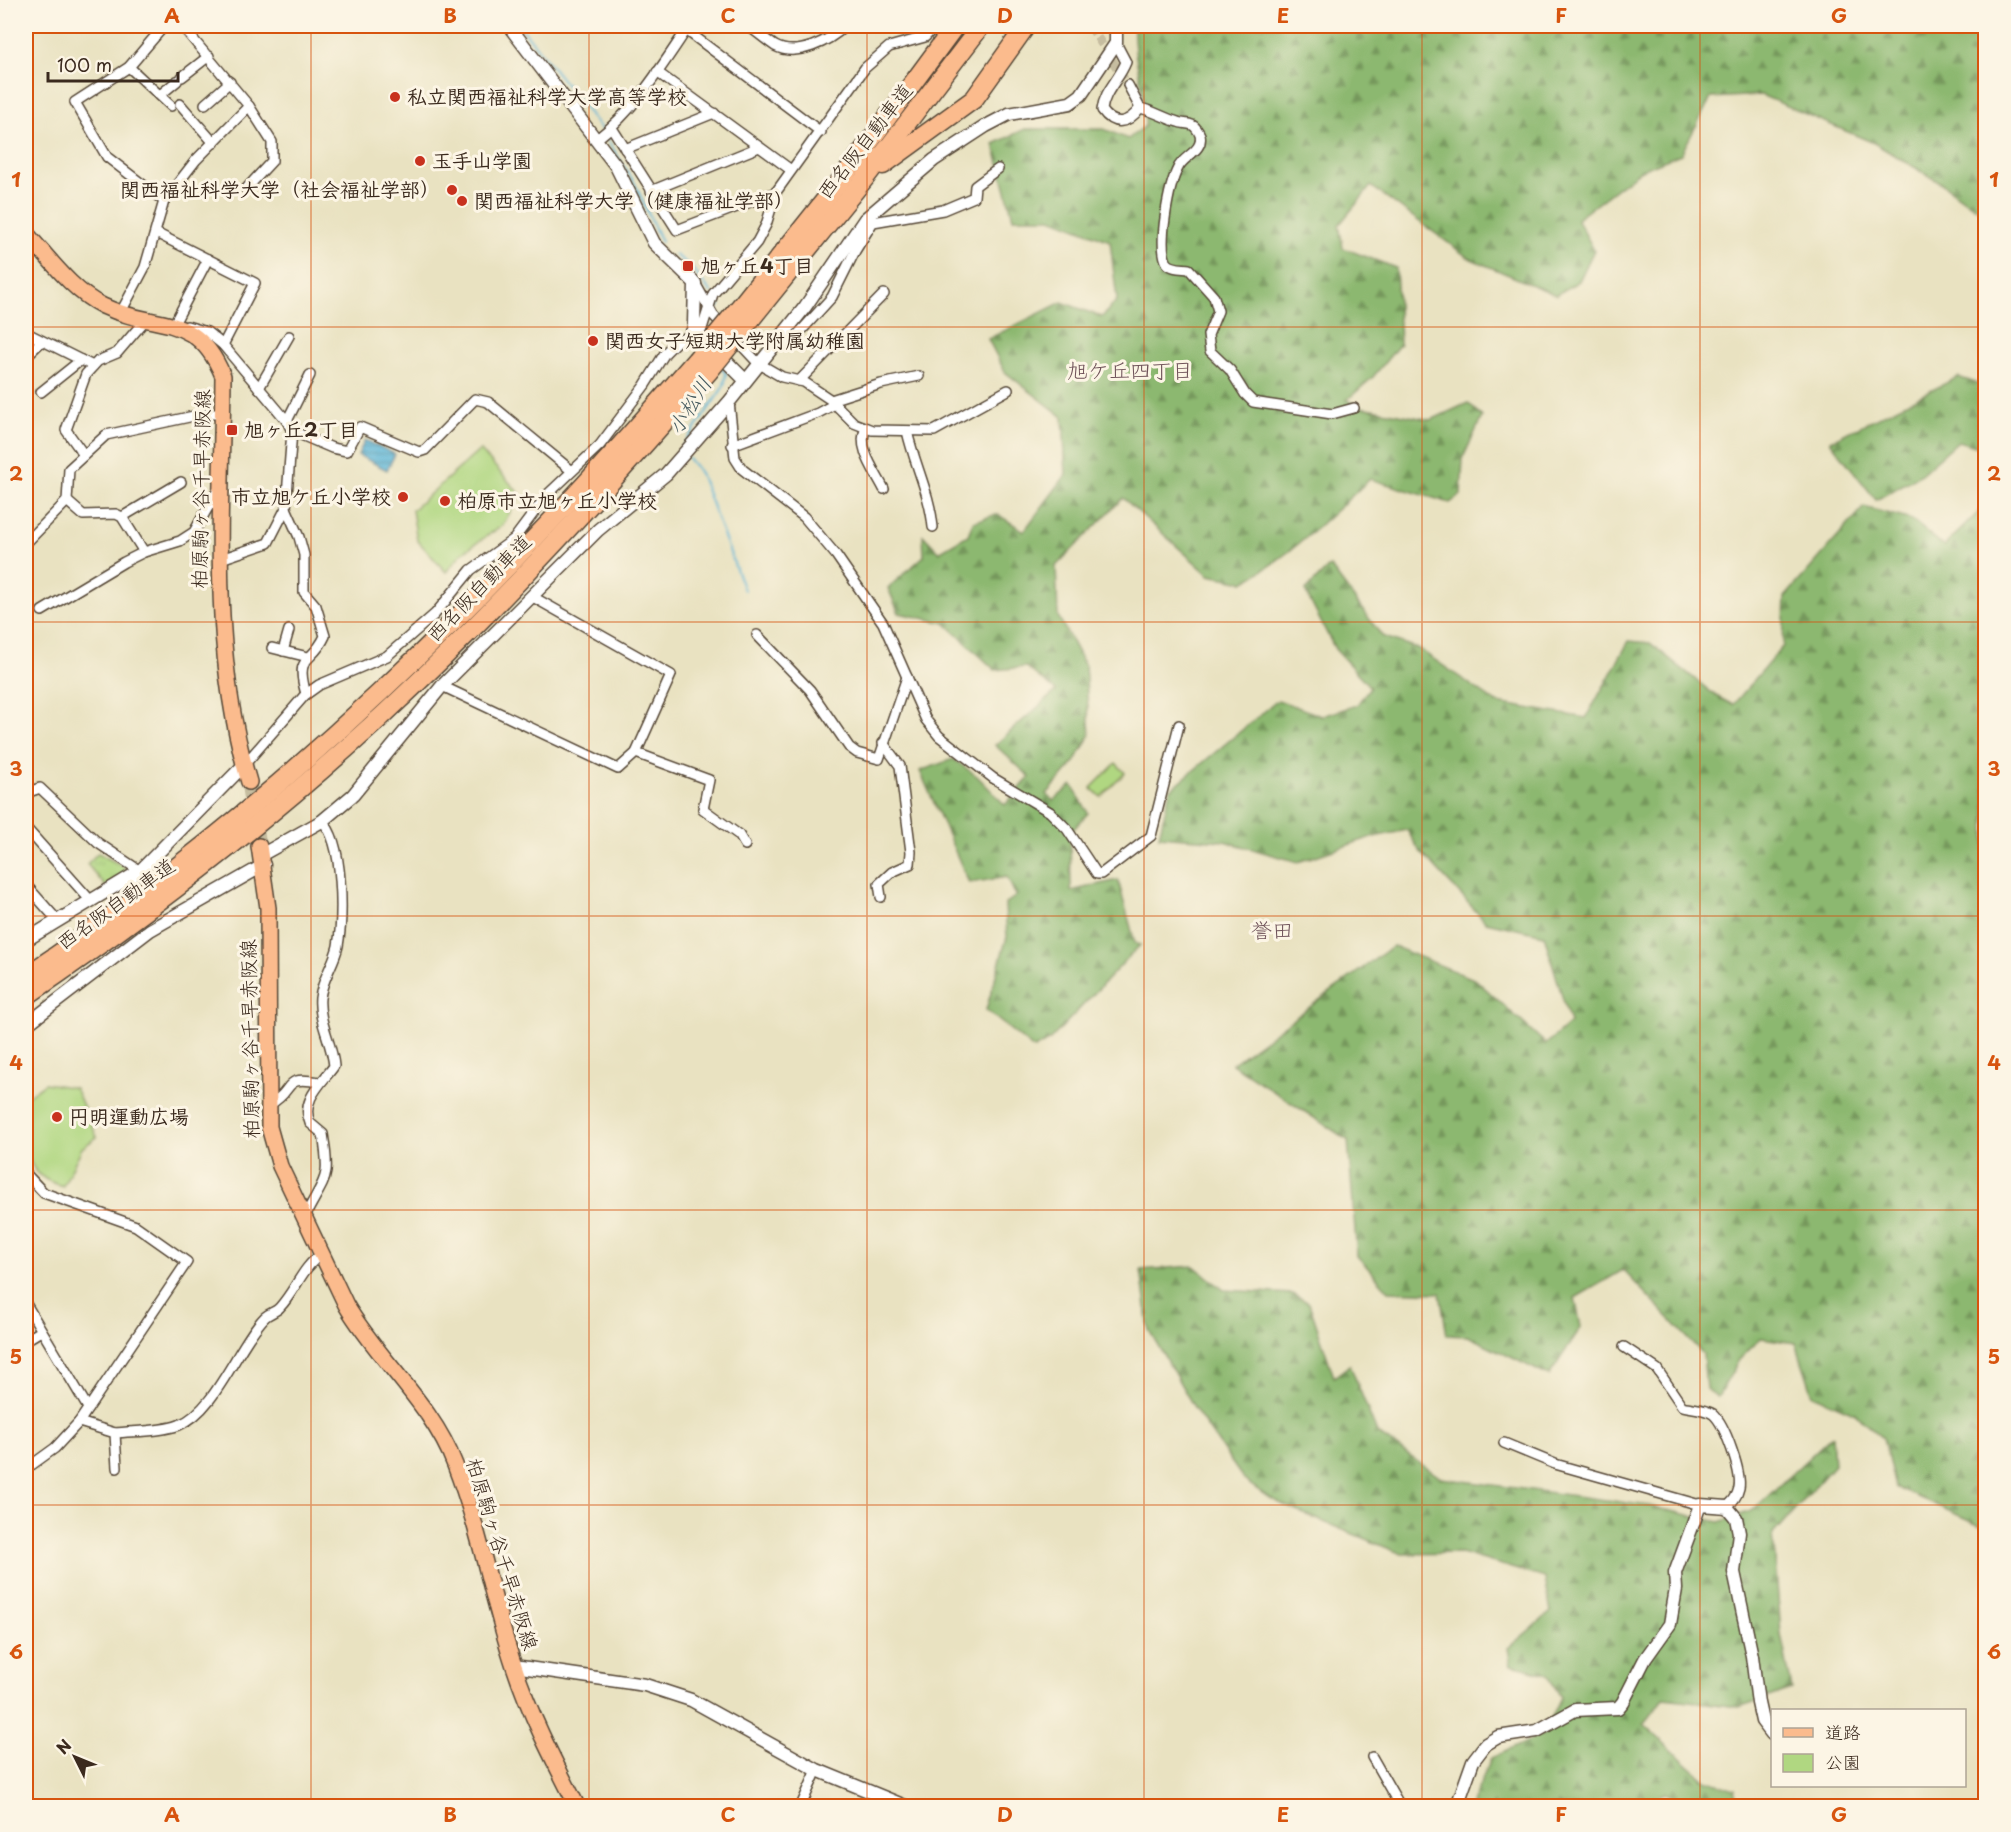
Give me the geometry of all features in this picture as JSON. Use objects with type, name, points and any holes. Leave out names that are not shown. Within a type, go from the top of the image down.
[{"type":"highway","name":"西名阪自動車道","points":[[745,314],[955,26]]},
{"type":"highway","name":"西名阪自動車道","points":[[26,996],[181,885],[297,791],[382,716],[530,569],[745,314],[865,178],[981,26]]},
{"type":"highway","points":[[865,178],[974,99],[1026,26]]},
{"type":"highway","name":"西名阪自動車道","points":[[26,976],[104,921],[229,826],[366,707],[464,613],[703,366]]},
{"type":"main road","name":"柏原駒ヶ谷千早赤阪線","points":[[26,233],[80,289],[102,306],[170,322],[197,336],[214,354],[224,376],[220,560],[223,654],[249,782]]},
{"type":"main road","name":"柏原駒ヶ谷千早赤阪線","points":[[261,855],[268,908],[269,1127],[276,1154],[304,1218],[358,1326],[419,1403],[439,1432],[455,1465],[527,1703],[577,1806]]},
{"type":"street","points":[[164,26],[129,66],[104,86],[75,102],[107,157],[164,201]]},
{"type":"street","points":[[182,26],[249,106],[273,142],[272,161],[246,189]]},
{"type":"street","points":[[509,26],[616,166],[654,243],[695,284],[709,307],[742,348],[758,363],[782,377],[799,381],[833,402],[854,423],[872,430],[934,431],[1008,390]]},
{"type":"street","points":[[748,26],[775,45],[789,50],[821,43],[845,26]]},
{"type":"street","points":[[26,940],[140,870],[244,765],[306,694],[319,685],[387,656],[435,614],[471,570],[514,539],[547,495],[600,445],[645,385],[655,365],[677,341],[688,337],[697,329],[713,294],[757,242],[766,225],[776,192],[865,68],[890,47],[925,37],[935,26]]},
{"type":"street","points":[[1116,26],[1116,43],[1126,63],[1121,74],[1103,98],[1102,110],[1109,119],[1117,122],[1132,118],[1140,108]]},
{"type":"street","points":[[597,139],[612,128],[649,87],[687,28],[821,132]]},
{"type":"street","points":[[26,1025],[150,930],[261,855],[322,821],[353,795],[419,711],[442,686],[598,531],[666,474],[729,402],[834,268],[865,219],[934,160],[1009,114],[1070,103],[1081,95],[1116,43]]},
{"type":"street","points":[[160,95],[208,56]]},
{"type":"street","points":[[129,66],[160,95],[176,105],[214,143]]},
{"type":"street","points":[[657,72],[791,170]]},
{"type":"street","points":[[205,104],[230,82]]},
{"type":"street","points":[[1128,85],[1140,108]]},
{"type":"street","points":[[122,312],[145,267],[164,201],[178,180],[249,106]]},
{"type":"street","points":[[1140,108],[1156,111],[1180,123],[1191,124],[1200,133],[1201,142],[1197,149],[1178,166],[1164,223],[1164,251],[1167,263],[1172,267],[1189,269],[1214,297],[1218,312],[1208,334],[1210,351],[1230,370],[1245,394],[1253,402],[1332,414],[1354,408]]},
{"type":"street","points":[[625,149],[714,113]]},
{"type":"street","points":[[612,128],[676,230],[776,192]]},
{"type":"street","points":[[651,191],[759,147]]},
{"type":"street","points":[[776,341],[782,345],[790,343],[832,297],[855,251],[873,222],[943,210],[974,197],[975,186],[998,169]]},
{"type":"street","points":[[156,233],[255,283],[224,345]]},
{"type":"street","points":[[208,259],[170,322],[207,332],[224,345],[287,421],[292,431],[286,508],[268,543],[220,560]]},
{"type":"street","points":[[695,284],[697,329],[745,380]]},
{"type":"street","points":[[799,381],[884,294]]},
{"type":"street","points":[[84,455],[66,430],[86,374],[98,361],[117,353],[147,318]]},
{"type":"street","points":[[27,333],[93,366]]},
{"type":"street","points":[[260,388],[289,336]]},
{"type":"street","points":[[26,357],[42,341]]},
{"type":"street","points":[[41,392],[81,360]]},
{"type":"street","points":[[287,421],[310,375]]},
{"type":"street","points":[[732,445],[818,413],[833,402],[881,384],[920,376]]},
{"type":"street","points":[[292,431],[332,448],[346,451],[360,427],[419,452],[425,450],[475,399],[488,402],[572,471]]},
{"type":"street","points":[[729,402],[735,458],[742,469],[804,517],[837,555],[883,623],[926,720],[939,736],[993,777],[1050,812],[1067,829],[1097,874],[1101,874],[1151,836],[1179,725]]},
{"type":"street","points":[[26,543],[67,501],[69,469],[106,435],[203,414],[223,414]]},
{"type":"street","points":[[866,428],[861,436],[863,448],[884,489]]},
{"type":"street","points":[[907,431],[913,458],[932,511],[933,525],[944,523]]},
{"type":"street","points":[[122,517],[181,482]]},
{"type":"street","points":[[42,611],[144,552],[180,541],[194,532],[222,484]]},
{"type":"street","points":[[67,501],[83,515],[116,514],[122,517],[144,552]]},
{"type":"street","points":[[286,508],[304,555],[304,592],[316,606],[325,636],[308,657],[300,673],[306,694]]},
{"type":"street","points":[[442,686],[618,768],[636,753],[671,675],[533,597]]},
{"type":"street","points":[[283,651],[289,630]]},
{"type":"street","points":[[756,635],[810,690],[849,747],[857,753],[879,759],[907,677]]},
{"type":"street","points":[[272,648],[308,657]]},
{"type":"street","points":[[881,897],[879,884],[892,872],[910,864],[911,852],[900,766],[883,742]]},
{"type":"street","points":[[636,753],[709,780],[703,809],[739,835],[745,845]]},
{"type":"street","points":[[26,793],[40,788],[98,843],[140,870]]},
{"type":"street","points":[[304,1218],[327,1178],[323,1134],[308,1118],[308,1110],[319,1082],[334,1066],[320,999],[322,984],[337,947],[341,893],[330,832],[322,821]]},
{"type":"street","points":[[26,828],[91,901]]},
{"type":"street","points":[[26,885],[58,921]]},
{"type":"street","points":[[269,1105],[282,1096],[293,1081],[300,1079],[319,1082]]},
{"type":"street","points":[[26,1174],[44,1193],[136,1226],[187,1262],[79,1422],[55,1448],[26,1469]]},
{"type":"street","points":[[79,1422],[115,1433],[181,1425],[195,1415],[230,1371],[266,1316],[279,1309],[300,1281],[307,1263],[322,1254]]},
{"type":"street","points":[[26,1304],[88,1408]]},
{"type":"street","points":[[26,1340],[41,1331]]},
{"type":"street","points":[[1624,1347],[1657,1369],[1682,1406],[1712,1413],[1722,1425],[1737,1467],[1740,1486],[1736,1499],[1727,1507]]},
{"type":"street","points":[[115,1433],[117,1468]]},
{"type":"street","points":[[1504,1443],[1555,1464],[1700,1505],[1727,1507],[1733,1513],[1739,1533],[1734,1572],[1752,1656],[1758,1703],[1762,1720],[1771,1731]]},
{"type":"street","points":[[1457,1806],[1473,1761],[1486,1744],[1498,1737],[1537,1731],[1575,1710],[1618,1708],[1623,1702],[1645,1659],[1670,1624],[1676,1589],[1675,1573],[1700,1505]]},
{"type":"street","points":[[514,1666],[645,1685],[668,1692],[711,1710],[817,1770],[906,1806]]},
{"type":"street","points":[[1372,1757],[1400,1806]]},
{"type":"street","points":[[801,1806],[817,1770]]},
{"type":"green space","points":[[1134,26],[1985,26],[1985,215],[1941,183],[1874,143],[1761,95],[1711,98],[1681,154],[1641,170],[1577,219],[1594,250],[1579,281],[1556,295],[1469,258],[1371,186],[1339,225],[1343,248],[1396,268],[1400,344],[1373,377],[1347,400],[1361,407],[1431,420],[1468,403],[1482,417],[1463,458],[1461,495],[1450,503],[1370,479],[1294,548],[1243,582],[1209,575],[1123,498],[1056,566],[1058,616],[1085,666],[1090,735],[1075,762],[1047,794],[1053,801],[1072,785],[1088,813],[1070,833],[1071,891],[1118,880],[1135,943],[1140,945],[1050,1040],[1034,1049],[986,1010],[1007,937],[1005,904],[1016,896],[1007,877],[969,883],[920,771],[953,759],[977,776],[1005,805],[1030,777],[995,745],[1056,691],[1026,667],[995,670],[945,623],[899,613],[888,588],[924,556],[923,535],[939,552],[968,535],[973,522],[997,514],[1024,531],[1066,475],[1063,417],[1005,372],[988,339],[1062,302],[1102,317],[1117,300],[1110,241],[1051,218],[1013,218],[994,144],[1025,129],[1104,129],[1128,139],[1145,126],[1144,100],[1135,51]]},
{"type":"green space","points":[[1958,377],[1985,386],[1985,449],[1958,441],[1920,475],[1876,500],[1830,441]]},
{"type":"green space","points":[[480,450],[520,494],[503,525],[462,553],[446,572],[417,540],[412,510]]},
{"type":"green space","points":[[1985,506],[1985,1527],[1895,1487],[1883,1438],[1854,1413],[1813,1395],[1796,1343],[1761,1338],[1739,1360],[1718,1397],[1706,1389],[1703,1354],[1623,1270],[1575,1298],[1581,1327],[1549,1376],[1468,1336],[1447,1335],[1440,1293],[1389,1291],[1357,1256],[1348,1140],[1232,1064],[1393,946],[1476,980],[1546,1044],[1570,1023],[1544,935],[1486,922],[1419,850],[1407,830],[1369,838],[1298,862],[1224,841],[1159,836],[1170,790],[1278,700],[1322,716],[1357,705],[1370,687],[1335,649],[1305,591],[1330,566],[1382,636],[1419,649],[1497,703],[1586,718],[1629,641],[1650,643],[1716,696],[1733,705],[1783,646],[1785,597],[1864,507],[1912,520],[1944,546]]},
{"type":"green space","points":[[1116,763],[1125,773],[1101,797],[1091,788]]},
{"type":"green space","points":[[98,853],[124,867],[126,874],[106,887],[87,864]]},
{"type":"green space","name":"円明運動広場","points":[[45,1083],[75,1088],[97,1137],[82,1148],[63,1186],[48,1181],[38,1173],[27,1152],[26,1097]]},
{"type":"green space","points":[[1194,1266],[1224,1290],[1293,1294],[1309,1303],[1334,1377],[1350,1365],[1377,1433],[1441,1478],[1650,1506],[1719,1522],[1752,1511],[1832,1436],[1834,1465],[1773,1534],[1781,1634],[1792,1689],[1739,1707],[1664,1698],[1643,1724],[1705,1780],[1734,1789],[1738,1806],[1687,1806],[1687,1803],[1665,1793],[1633,1806],[1471,1806],[1491,1758],[1544,1734],[1561,1697],[1547,1674],[1511,1665],[1508,1648],[1551,1612],[1545,1578],[1461,1553],[1402,1554],[1292,1509],[1268,1497],[1244,1480],[1198,1414],[1149,1330],[1141,1270]]},
{"type":"water","points":[[365,440],[395,454],[387,470],[358,455]]},
{"type":"waterway","name":"小松川","points":[[520,26],[603,131]]},
{"type":"waterway","name":"小松川","points":[[605,136],[634,182],[661,242]]},
{"type":"waterway","name":"小松川","points":[[674,254],[689,265],[711,292]]},
{"type":"waterway","name":"小松川","points":[[715,297],[720,305],[715,311]]},
{"type":"waterway","name":"小松川","points":[[681,449],[724,386],[726,373],[721,368]]},
{"type":"waterway","name":"小松川","points":[[688,458],[700,473],[744,590]]},
{"type":"tunnel","points":[[1090,26],[1128,85]]},
{"type":"tunnel","points":[[249,782],[259,846]]},
{"type":"place","name":"私立関西福祉科学大学高等学校","points":[[395,97]]},
{"type":"place","name":"玉手山学園","points":[[420,161]]},
{"type":"place","name":"関西福祉科学大学（社会福祉学部）","points":[[452,190]]},
{"type":"place","name":"関西福祉科学大学（健康福祉学部）","points":[[462,201]]},
{"type":"place","name":"旭ヶ丘4丁目","points":[[688,266]]},
{"type":"place","name":"関西女子短期大学附属幼稚園","points":[[593,341]]},
{"type":"place","name":"旭ヶ丘2丁目","points":[[232,430]]},
{"type":"place","name":"市立旭ケ丘小学校","points":[[403,497]]},
{"type":"place","name":"柏原市立旭ヶ丘小学校","points":[[445,501]]},
{"type":"place","name":"円明運動広場","points":[[57,1117]]},
{"type":"district","name":"旭ケ丘四丁目","points":[[1130,371]]},
{"type":"district","name":"誉田","points":[[1272,931]]}]
